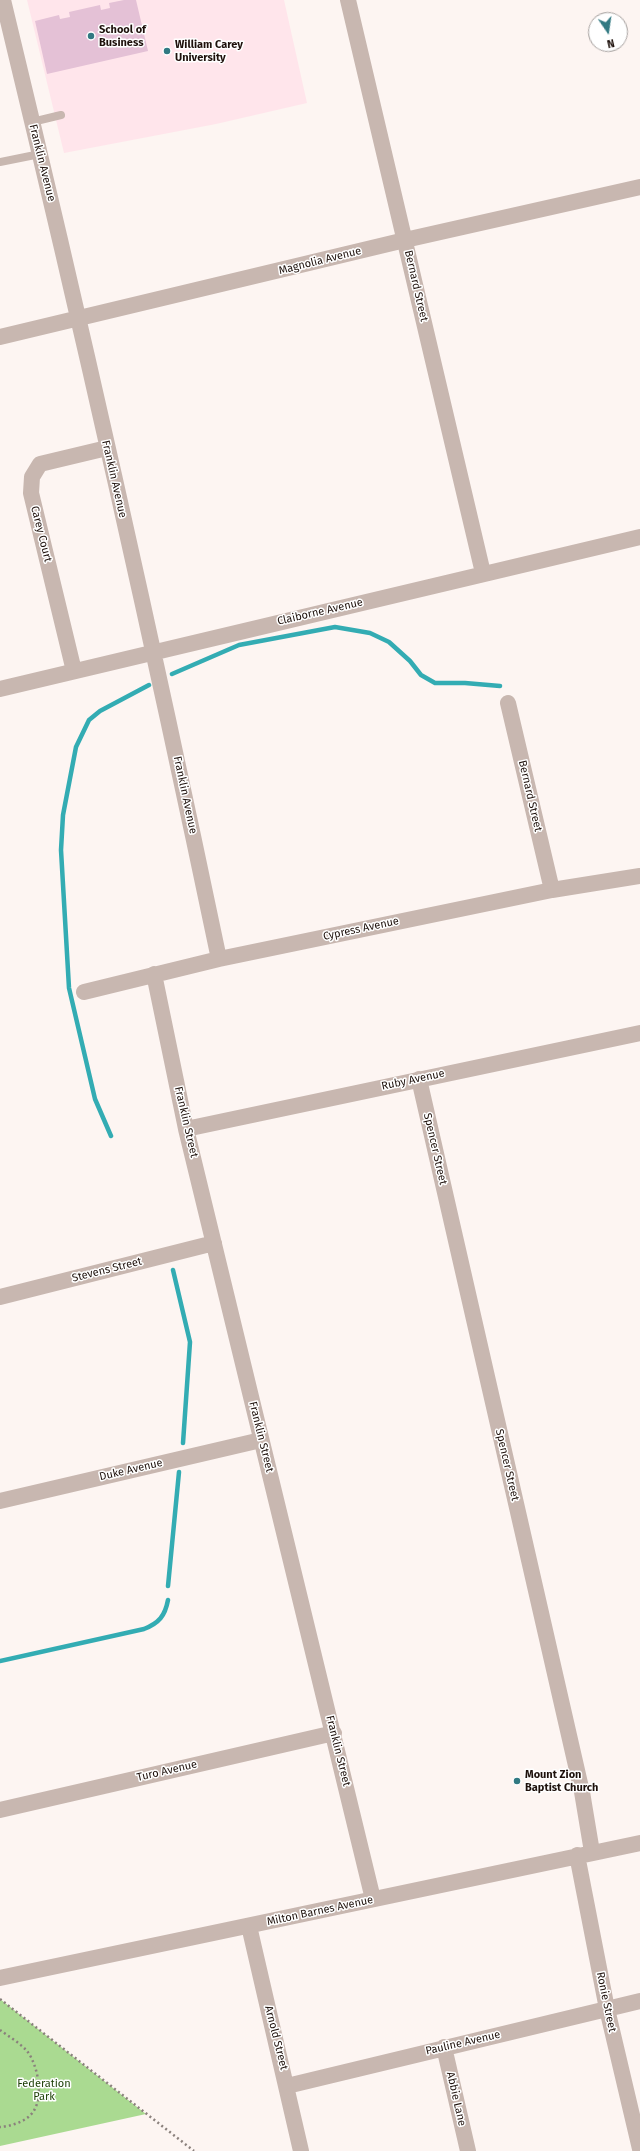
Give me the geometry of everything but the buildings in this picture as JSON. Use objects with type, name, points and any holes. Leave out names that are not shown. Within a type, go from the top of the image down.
[{"type":"street","name":"Franklin Avenue","points":[[3,0],[80,318],[107,448],[155,652],[219,958]]},
{"type":"street","name":"Bernard Street","points":[[348,0],[483,573]]},
{"type":"street","name":"Magnolia Avenue","points":[[0,337],[405,240],[640,186]]},
{"type":"street","name":"Carey Court","points":[[74,671],[31,493],[32,477],[40,464],[107,448]]},
{"type":"street","name":"Claiborne Avenue","points":[[0,690],[483,573],[640,537]]},
{"type":"street","name":"Bernard Street","points":[[508,703],[552,890]]},
{"type":"street","name":"Cypress Avenue","points":[[84,992],[219,958],[552,890],[640,876]]},
{"type":"street","name":"Franklin Street","points":[[154,974],[186,1129],[374,1899]]},
{"type":"street","name":"Ruby Avenue","points":[[186,1129],[640,1033]]},
{"type":"street","name":"Spencer Street","points":[[419,1079],[582,1792],[584,1853]]},
{"type":"street","name":"Stevens Street","points":[[0,1297],[214,1243]]},
{"type":"street","name":"Duke Avenue","points":[[0,1501],[261,1440]]},
{"type":"street","name":"Turo Avenue","points":[[0,1810],[334,1733]]},
{"type":"street","name":"Milton Barnes Avenue","points":[[0,1978],[249,1926],[584,1853],[640,1843]]},
{"type":"street","name":"Ronie Street","points":[[584,1853],[607,2009],[640,2149]]},
{"type":"street","name":"Arnold Street","points":[[249,1926],[301,2151]]},
{"type":"street","name":"Pauline Avenue","points":[[287,2086],[640,2001]]},
{"type":"street","name":"Abbie Lane","points":[[444,2047],[468,2151]]},
{"type":"lane","points":[[32,122],[61,115]]},
{"type":"lane","points":[[0,162],[40,154]]},
{"type":"path","points":[[0,1999],[194,2151]]},
{"type":"path","points":[[0,2030],[27,2051],[35,2068],[38,2096],[33,2112],[24,2120],[8,2126],[0,2127]]},
{"type":"shaded area","name":"William Carey University","points":[[27,0],[284,0],[307,103],[216,124],[64,153]]},
{"type":"green space","name":"Federation Park","points":[[0,1999],[146,2114],[0,2146]]},
{"type":"waterway","points":[[172,674],[239,645],[335,627],[370,633],[389,642],[410,661],[421,675],[435,683],[465,683],[500,686]]},
{"type":"waterway","points":[[111,1136],[95,1099],[69,988],[61,850],[63,815],[76,747],[89,720],[100,711],[149,685]]},
{"type":"waterway","points":[[173,1270],[190,1342],[183,1443]]},
{"type":"waterway","points":[[168,1586],[179,1472]]},
{"type":"waterway","points":[[0,1661],[144,1629],[154,1624],[163,1615],[168,1600]]},
{"type":"place","name":"School of Business","points":[[91,36]]},
{"type":"place","name":"William Carey University","points":[[167,51]]},
{"type":"place","name":"Mount Zion Baptist Church","points":[[517,1781]]}]
